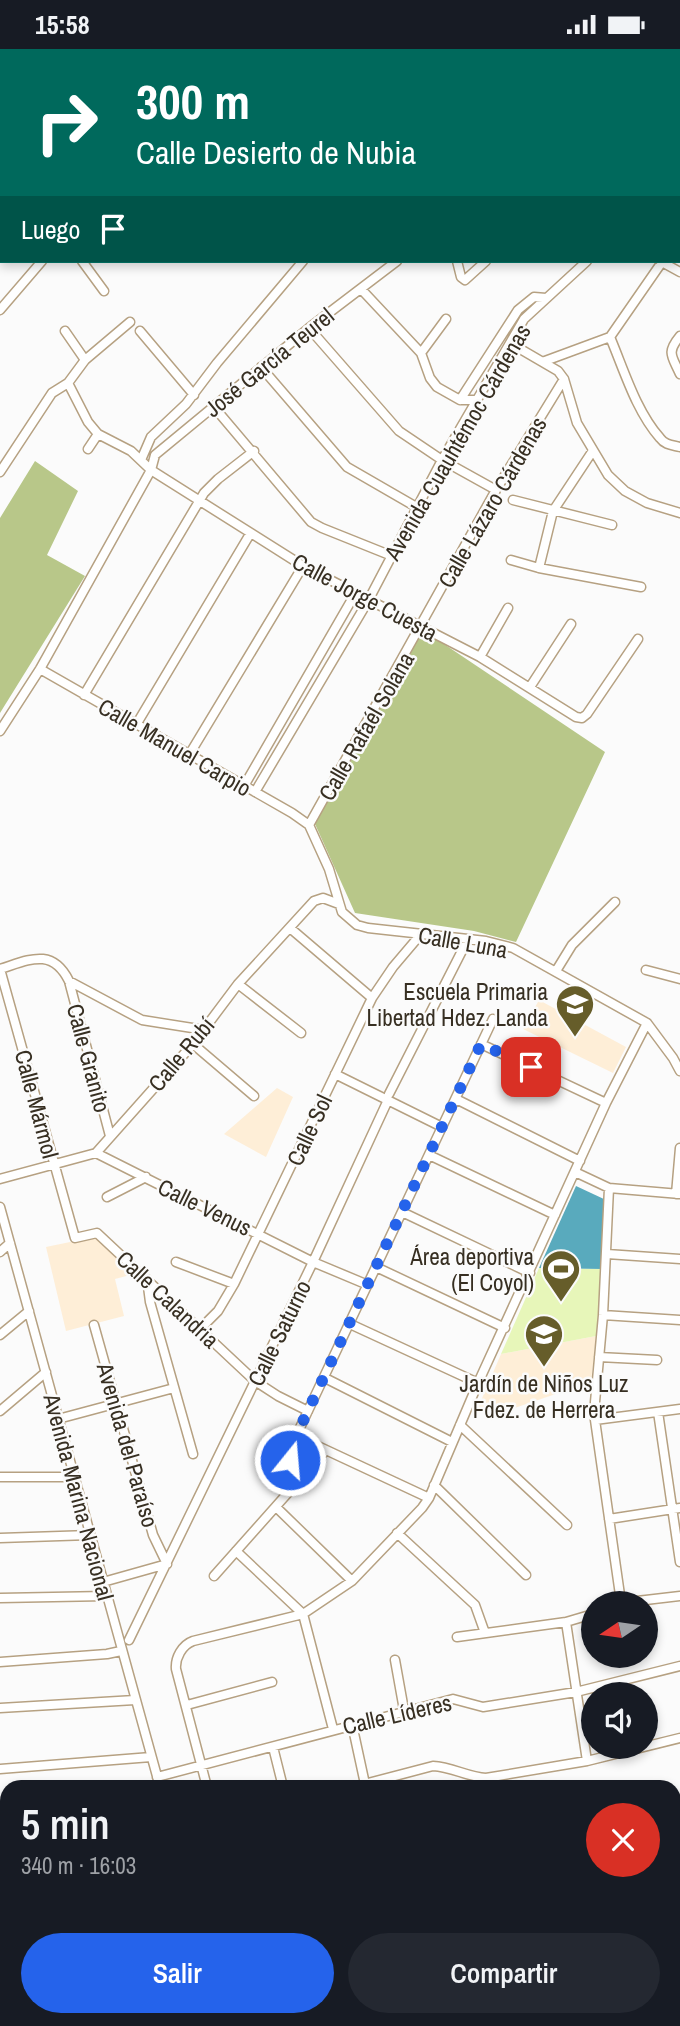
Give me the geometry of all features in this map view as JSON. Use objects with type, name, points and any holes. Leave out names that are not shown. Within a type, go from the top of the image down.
[{"type":"street","points":[[0,310],[40,263]]},
{"type":"street","points":[[83,263],[104,291]]},
{"type":"street","points":[[141,460],[151,437],[194,395],[217,363],[301,263]]},
{"type":"street","name":"José García Teurel","points":[[0,731],[40,669],[150,470],[155,455],[309,328],[394,263]]},
{"type":"street","points":[[458,263],[461,277],[465,279],[484,263]]},
{"type":"street","name":"Avenida Cuauhtémoc Cárdenas","points":[[256,792],[368,601],[442,460],[524,320],[585,263]]},
{"type":"street","points":[[544,361],[610,337],[660,263]]},
{"type":"street","points":[[664,263],[680,272]]},
{"type":"street","points":[[361,289],[421,353],[430,378],[437,387],[460,400],[477,400]]},
{"type":"street","points":[[460,400],[517,310],[534,297],[546,298]]},
{"type":"street","points":[[421,353],[446,319]]},
{"type":"street","points":[[0,472],[52,393],[68,383],[85,360],[130,321]]},
{"type":"street","points":[[309,328],[399,431],[442,460],[496,490]]},
{"type":"street","points":[[65,331],[85,360]]},
{"type":"street","points":[[140,331],[194,395]]},
{"type":"street","points":[[680,336],[671,347],[670,353],[680,374]]},
{"type":"street","points":[[610,337],[641,407],[660,439],[668,445],[680,447]]},
{"type":"street","points":[[510,343],[544,361],[564,379],[577,423],[608,475],[625,491],[647,503],[676,512]]},
{"type":"street","points":[[261,367],[347,467],[418,507]]},
{"type":"street","name":"Calle Lázaro Cárdenas","points":[[422,626],[496,490],[564,379]]},
{"type":"street","points":[[68,383],[88,422],[98,434],[88,449]]},
{"type":"street","points":[[214,407],[254,451],[311,522],[392,556]]},
{"type":"street","name":"Calle Jorge Cuesta","points":[[98,434],[131,451],[150,470],[303,566],[480,657],[576,717],[582,718],[587,714],[638,639]]},
{"type":"street","points":[[84,695],[199,502],[218,479],[254,451]]},
{"type":"street","points":[[539,568],[553,511],[592,452]]},
{"type":"street","points":[[513,500],[611,525]]},
{"type":"street","points":[[136,725],[250,534]]},
{"type":"street","points":[[511,559],[539,568],[641,587]]},
{"type":"street","points":[[189,755],[303,566]]},
{"type":"street","points":[[244,786],[355,594]]},
{"type":"street","points":[[480,657],[508,608]]},
{"type":"street","points":[[530,688],[571,624]]},
{"type":"street","name":"Calle Rafaél Solana","points":[[309,825],[422,626]]},
{"type":"street","name":"Calle Manuel Carpio","points":[[40,669],[309,825]]},
{"type":"street","points":[[309,825],[329,869],[339,904]]},
{"type":"street","name":"Calle Rubí","points":[[96,1153],[205,1030],[238,983],[318,898],[339,904]]},
{"type":"street","points":[[556,971],[572,945],[615,902]]},
{"type":"street","name":"Calle Luna","points":[[339,904],[347,918],[368,928],[486,941],[513,948],[646,1023],[667,1049],[680,1071]]},
{"type":"street","points":[[290,928],[372,998]]},
{"type":"street","name":"Calle Sol","points":[[200,1329],[218,1311],[234,1284],[372,998],[393,967],[421,934]]},
{"type":"street","name":"Calle Saturno","points":[[129,1640],[313,1262],[388,1097],[468,939]]},
{"type":"street","points":[[0,969],[32,960],[49,959],[57,964],[69,981],[142,1020],[205,1030]]},
{"type":"street","name":"Calle Mármol","points":[[0,969],[75,1238]]},
{"type":"street","points":[[646,969],[680,979]]},
{"type":"street","name":"Calle Granito","points":[[69,981],[110,1136]]},
{"type":"street","points":[[238,983],[301,1033]]},
{"type":"street","points":[[302,1479],[290,1460],[289,1451],[493,1019]]},
{"type":"street","points":[[205,1780],[176,1664],[188,1643],[303,1614],[352,1581],[422,1508],[429,1498],[478,1383],[606,1103],[646,1023]]},
{"type":"street","points":[[193,1044],[254,1096]]},
{"type":"street","points":[[481,1044],[606,1103]]},
{"type":"street","points":[[335,1075],[388,1097],[442,1127]]},
{"type":"street","points":[[456,1099],[580,1161]]},
{"type":"street","points":[[575,1172],[609,1188],[678,1194],[680,1148]]},
{"type":"street","points":[[0,1179],[96,1153]]},
{"type":"street","name":"Calle Venus","points":[[96,1153],[313,1262],[368,1285]]},
{"type":"street","points":[[429,1155],[555,1215]]},
{"type":"street","points":[[107,1197],[146,1177]]},
{"type":"street","points":[[609,1188],[595,1420],[619,1591]]},
{"type":"street","name":"Avenida Marina Nacional","points":[[0,1207],[158,1780]]},
{"type":"street","points":[[402,1212],[530,1273]]},
{"type":"street","name":"Calle Calandria","points":[[75,1238],[97,1233],[255,1381],[308,1411]]},
{"type":"street","points":[[0,1252],[10,1243]]},
{"type":"street","points":[[607,1254],[680,1259]]},
{"type":"street","points":[[176,1262],[234,1284]]},
{"type":"street","points":[[376,1267],[505,1328]]},
{"type":"street","points":[[147,1279],[149,1302],[193,1454]]},
{"type":"street","points":[[0,1335],[29,1311]]},
{"type":"street","points":[[603,1315],[680,1320]]},
{"type":"street","points":[[350,1324],[478,1383]]},
{"type":"street","name":"Avenida del Paraíso","points":[[94,1325],[153,1535],[166,1564]]},
{"type":"street","points":[[599,1357],[657,1360]]},
{"type":"street","points":[[0,1411],[46,1372]]},
{"type":"street","points":[[325,1378],[452,1442]]},
{"type":"street","points":[[58,1419],[174,1388]]},
{"type":"street","points":[[595,1420],[680,1409]]},
{"type":"street","points":[[658,1412],[677,1509],[680,1562]]},
{"type":"street","points":[[460,1425],[567,1525]]},
{"type":"street","points":[[296,1436],[429,1498]]},
{"type":"street","points":[[214,1576],[326,1450]]},
{"type":"street","points":[[0,1477],[74,1477]]},
{"type":"street","points":[[434,1485],[526,1575]]},
{"type":"street","points":[[276,1507],[352,1581]]},
{"type":"street","points":[[609,1519],[677,1509]]},
{"type":"street","points":[[397,1533],[475,1605],[485,1633]]},
{"type":"street","points":[[0,1538],[90,1535]]},
{"type":"street","points":[[236,1552],[303,1614],[333,1729]]},
{"type":"street","points":[[103,1582],[166,1564]]},
{"type":"street","points":[[0,1598],[106,1596]]},
{"type":"street","points":[[658,1599],[680,1597]]},
{"type":"street","points":[[457,1637],[581,1618]]},
{"type":"street","points":[[566,1622],[587,1761]]},
{"type":"street","points":[[0,1662],[121,1651]]},
{"type":"street","points":[[395,1660],[404,1710]]},
{"type":"street","name":"Calle Líderes","points":[[157,1777],[453,1699],[483,1707],[576,1692],[680,1666]]},
{"type":"street","points":[[187,1705],[272,1682]]},
{"type":"street","points":[[0,1708],[135,1700]]},
{"type":"street","points":[[352,1724],[364,1780]]},
{"type":"street","points":[[380,1780],[433,1766],[444,1766],[486,1778],[587,1761],[680,1738]]},
{"type":"street","points":[[273,1747],[281,1780]]},
{"type":"street","points":[[0,1769],[151,1757]]},
{"type":"shaded area","name":"Escuela Primaria Libertad Hdez. Landa","points":[[539,1000],[626,1047],[613,1073],[523,1029]]},
{"type":"shaded area","points":[[277,1088],[293,1097],[266,1157],[224,1134]]},
{"type":"shaded area","points":[[94,1237],[134,1274],[115,1279],[124,1316],[66,1331],[46,1247]]},
{"type":"shaded area","name":"Jardín de Niños Luz Fdez. de Herrera","points":[[596,1336],[591,1382],[503,1412],[477,1410],[501,1354]]},
{"type":"green space","points":[[35,461],[78,491],[47,555],[85,576],[0,713],[0,518]]},
{"type":"green space","points":[[423,630],[605,752],[516,942],[474,931],[355,913],[315,824]]},
{"type":"green space","name":"Área deportiva (El Coyol)","points":[[539,1268],[602,1269],[596,1336],[501,1354]]},
{"type":"water","points":[[576,1186],[606,1200],[602,1269],[539,1268]]},
{"type":"place","name":"Escuela Primaria Libertad Hdez. Landa","points":[[575,1038]]},
{"type":"place","name":"Área deportiva (El Coyol)","points":[[561,1303]]},
{"type":"place","name":"Jardín de Niños Luz Fdez. de Herrera","points":[[544,1368]]},
{"type":"route","points":[[290,1460],[289,1451],[481,1044],[531,1067]]}]
